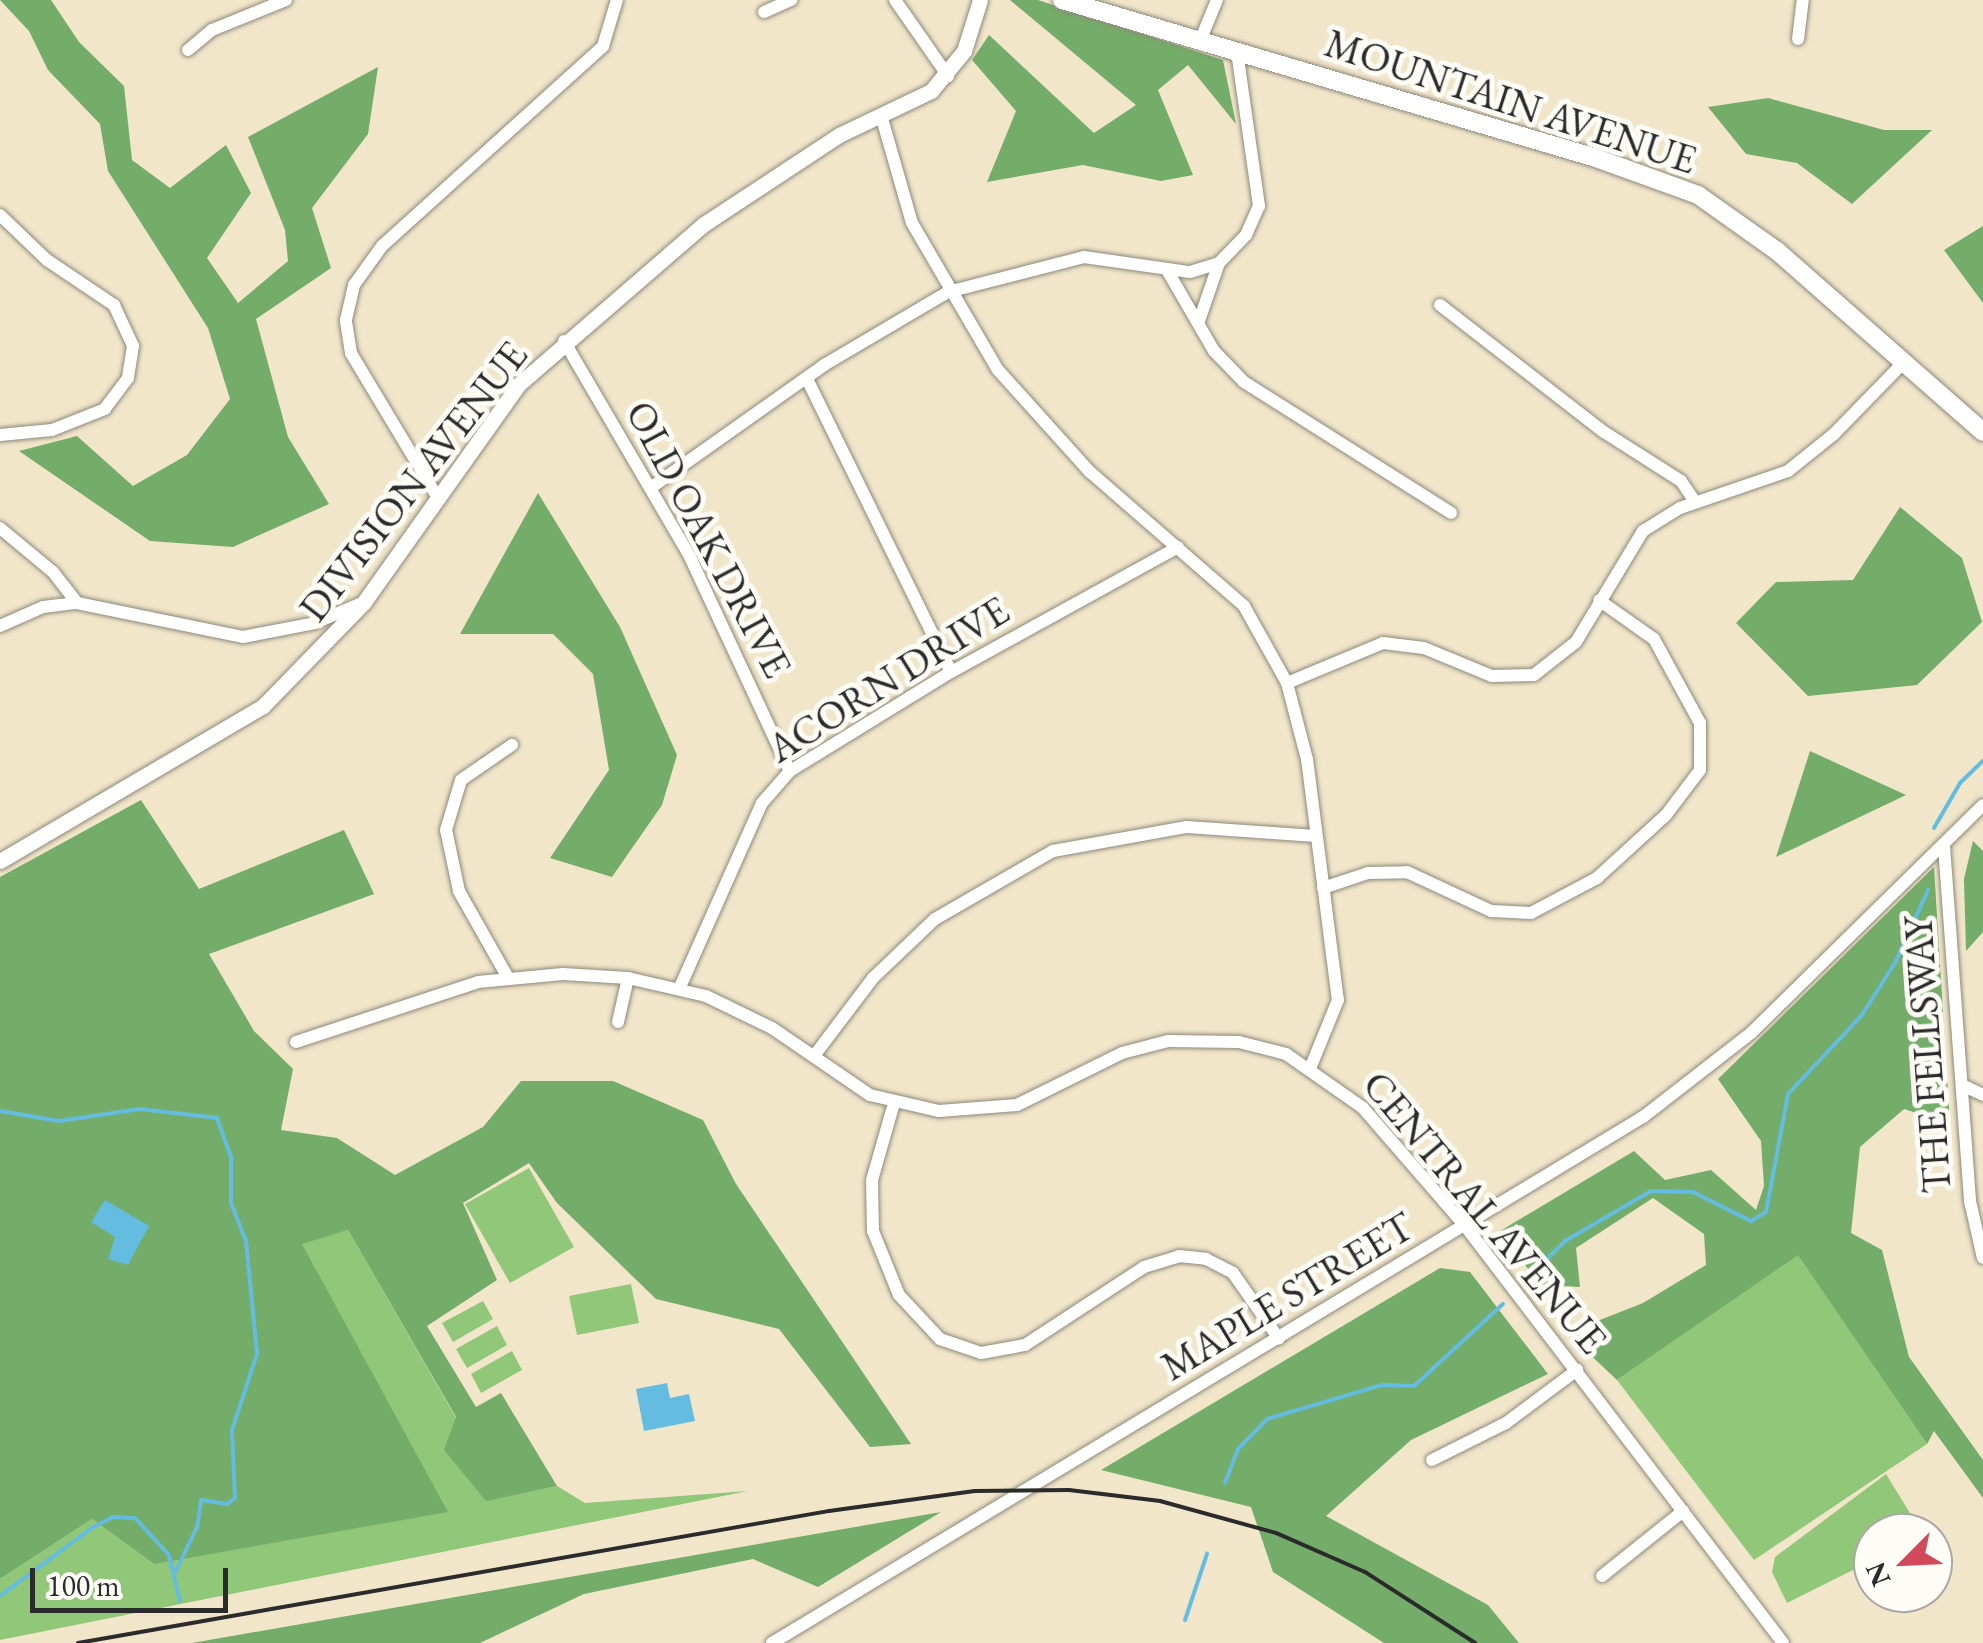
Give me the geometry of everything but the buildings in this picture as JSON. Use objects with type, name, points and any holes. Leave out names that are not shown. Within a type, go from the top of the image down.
[{"type":"main road","name":"MOUNTAIN AVENUE","points":[[1062,0],[1618,164],[1698,195],[1777,251],[1983,432]]},
{"type":"street","points":[[188,50],[212,30],[286,0]]},
{"type":"street","points":[[438,498],[351,353],[346,320],[354,285],[382,246],[603,46],[617,0]]},
{"type":"street","points":[[764,12],[791,0]]},
{"type":"street","points":[[895,0],[948,76]]},
{"type":"street","points":[[948,76],[980,0]]},
{"type":"street","points":[[1200,41],[1217,0]]},
{"type":"street","points":[[1798,39],[1803,0]]},
{"type":"street","points":[[1200,321],[1220,263],[1246,235],[1259,206],[1237,52]]},
{"type":"street","name":"DIVISION AVENUE","points":[[0,861],[263,706],[364,602],[518,385],[564,341],[704,224],[948,76]]},
{"type":"street","points":[[881,115],[912,223],[948,292],[1046,427],[1244,606],[1287,682],[1307,759],[1338,1000],[1311,1066]]},
{"type":"street","points":[[0,215],[47,260],[114,305],[129,329],[133,364],[119,394],[82,421],[0,435]]},
{"type":"street","points":[[652,487],[807,379],[948,292],[1084,257],[1133,259],[1166,270],[1220,263]]},
{"type":"street","points":[[1166,270],[1200,321],[1214,352],[1244,382],[1451,512]]},
{"type":"street","points":[[1440,305],[1604,432],[1681,480],[1695,502]]},
{"type":"street","name":"OLD OAK DRIVE","points":[[564,341],[652,487],[790,771]]},
{"type":"street","points":[[1287,682],[1383,643],[1424,648],[1492,676],[1534,675],[1576,642],[1643,530],[1695,502],[1788,471],[1834,434],[1904,362]]},
{"type":"street","points":[[807,379],[951,672]]},
{"type":"street","points":[[0,528],[53,572],[76,603]]},
{"type":"street","name":"ACORN DRIVE","points":[[680,987],[762,803],[790,771],[951,672],[1178,546]]},
{"type":"street","points":[[1323,888],[1368,873],[1407,872],[1492,911],[1530,912],[1597,878],[1666,815],[1700,770],[1700,723],[1654,639],[1599,600]]},
{"type":"street","points":[[0,626],[43,607],[76,603],[243,638],[298,628],[364,602]]},
{"type":"street","points":[[507,976],[458,891],[446,830],[461,780],[512,745]]},
{"type":"street","name":"MAPLE STREET","points":[[772,1643],[1466,1227],[1701,1074],[1983,805]]},
{"type":"street","points":[[814,1056],[873,978],[935,919],[1054,851],[1187,826],[1316,836]]},
{"type":"street","name":"THE FELLSWAY","points":[[1944,846],[1970,1201],[1983,1258]]},
{"type":"street","name":"CENTRAL AVENUE","points":[[296,1042],[507,976],[628,978],[680,987],[740,1010],[814,1056],[843,1080],[894,1103],[957,1112],[1007,1107],[1122,1053],[1180,1040],[1263,1046],[1311,1066],[1363,1108],[1466,1227],[1784,1643]]},
{"type":"street","points":[[618,1022],[628,978]]},
{"type":"street","points":[[1964,1086],[1983,1096]]},
{"type":"street","points":[[894,1103],[872,1180],[873,1231],[899,1295],[940,1339],[981,1353],[1025,1345],[1144,1268],[1179,1256],[1206,1259],[1233,1273],[1278,1339]]},
{"type":"street","points":[[1432,1460],[1506,1423],[1576,1370]]},
{"type":"street","points":[[1602,1576],[1683,1510]]},
{"type":"green space","points":[[0,0],[51,0],[79,42],[124,86],[132,160],[170,188],[226,145],[251,193],[207,258],[238,303],[288,261],[285,230],[248,137],[378,67],[368,134],[312,208],[331,268],[256,319],[288,437],[329,504],[233,547],[150,541],[19,451],[77,436],[133,486],[187,455],[230,399],[208,328],[108,171],[100,124],[48,70],[29,31]]},
{"type":"green space","points":[[1010,0],[1038,0],[1223,60],[1236,124],[1188,65],[1158,90],[1193,175],[1161,181],[1083,165],[987,182],[1016,111],[972,60],[989,35],[1094,133],[1136,105]]},
{"type":"green space","points":[[1768,98],[1884,130],[1932,130],[1852,204],[1797,163],[1746,154],[1708,107]]},
{"type":"green space","points":[[1983,226],[1983,303],[1944,250]]},
{"type":"green space","points":[[538,493],[620,627],[677,755],[662,805],[612,877],[550,858],[609,770],[593,674],[553,634],[460,634]]},
{"type":"green space","points":[[1900,507],[1962,558],[1982,622],[1917,685],[1808,696],[1736,623],[1776,582],[1853,580]]},
{"type":"green space","points":[[1810,751],[1906,795],[1776,857]]},
{"type":"green space","points":[[141,800],[199,889],[344,830],[374,894],[209,954],[254,1031],[293,1069],[281,1130],[337,1138],[395,1175],[483,1127],[521,1081],[613,1081],[703,1120],[736,1184],[911,1444],[870,1447],[779,1329],[656,1299],[557,1203],[529,1163],[463,1203],[497,1280],[427,1326],[476,1407],[501,1393],[557,1486],[486,1501],[444,1450],[456,1417],[348,1230],[302,1244],[448,1512],[154,1564],[92,1519],[0,1579],[0,877]]},
{"type":"green space","points":[[1973,841],[1983,851],[1983,932],[1966,951],[1964,879]]},
{"type":"green space","points":[[1934,867],[1950,1124],[1904,1109],[1860,1147],[1851,1233],[1882,1250],[1909,1357],[1983,1460],[1983,1498],[1934,1431],[1927,1444],[1798,1255],[1617,1380],[1567,1333],[1643,1303],[1706,1265],[1704,1234],[1653,1198],[1576,1248],[1580,1287],[1540,1285],[1500,1231],[1634,1151],[1665,1180],[1711,1170],[1756,1210],[1764,1186],[1761,1141],[1718,1079]]},
{"type":"green space","points":[[529,1168],[574,1247],[510,1283],[465,1204]]},
{"type":"green space","points":[[348,1230],[456,1418],[486,1500],[557,1486],[585,1503],[748,1491],[0,1640],[0,1579],[92,1519],[154,1564],[302,1243]]},
{"type":"green space","points":[[1798,1254],[1927,1444],[1754,1560],[1617,1380]]},
{"type":"green space","points":[[1440,1268],[1470,1272],[1548,1374],[1411,1440],[1326,1516],[1488,1605],[1519,1643],[1384,1643],[1273,1572],[1251,1507],[1101,1470]]},
{"type":"green space","points":[[631,1284],[639,1323],[577,1335],[569,1296]]},
{"type":"green space","points":[[483,1301],[493,1319],[453,1342],[442,1323]]},
{"type":"green space","points":[[497,1326],[507,1345],[467,1368],[456,1349]]},
{"type":"green space","points":[[512,1351],[522,1370],[481,1393],[471,1374]]},
{"type":"green space","points":[[1886,1474],[1910,1513],[1853,1513],[1853,1570],[1787,1603],[1772,1572],[1775,1557]]},
{"type":"green space","points":[[941,1512],[818,1587],[753,1559],[584,1594],[480,1643],[192,1643]]},
{"type":"water","points":[[105,1200],[149,1226],[128,1265],[108,1259],[115,1237],[91,1222]]},
{"type":"water","points":[[667,1383],[670,1398],[689,1394],[695,1421],[644,1431],[636,1389]]},
{"type":"waterway","points":[[1934,828],[1960,783],[1983,761]]},
{"type":"waterway","points":[[1532,1274],[1565,1241],[1651,1191],[1693,1192],[1751,1221],[1766,1212],[1788,1094],[1862,1015],[1896,961],[1928,890]]},
{"type":"waterway","points":[[0,1111],[59,1121],[140,1109],[217,1118],[231,1157],[231,1203],[246,1241],[257,1354],[232,1430],[235,1498],[227,1504],[201,1500],[197,1527],[175,1573]]},
{"type":"waterway","points":[[1225,1483],[1238,1449],[1267,1419],[1382,1385],[1414,1386],[1503,1304]]},
{"type":"waterway","points":[[0,1596],[92,1528],[113,1517],[135,1518],[169,1555],[180,1601]]},
{"type":"waterway","points":[[1185,1620],[1207,1554]]},
{"type":"railway","points":[[78,1643],[829,1511],[975,1491],[1069,1490],[1160,1501],[1276,1533],[1365,1572],[1475,1643]]}]
